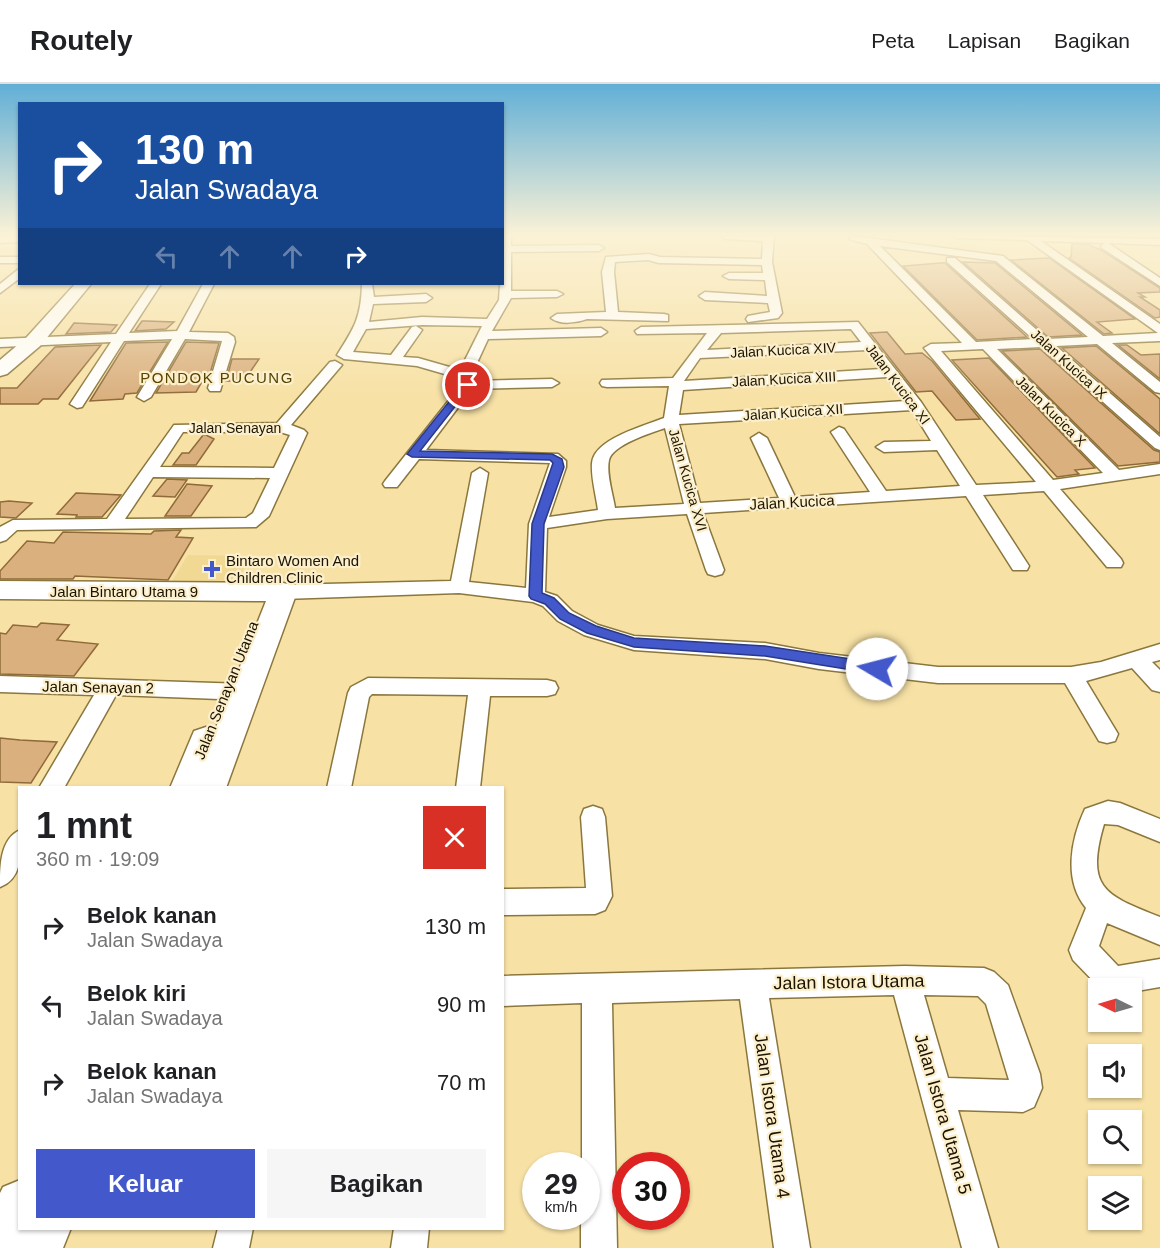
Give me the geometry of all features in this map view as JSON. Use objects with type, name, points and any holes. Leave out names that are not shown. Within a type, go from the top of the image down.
[{"type":"street","points":[[0,370],[33,342],[79,289]]},
{"type":"street","points":[[77,404],[152,289]]},
{"type":"street","points":[[144,397],[205,289]]},
{"type":"street","points":[[367,289],[368,301],[362,326],[344,355],[395,359],[444,369],[460,374],[465,381]]},
{"type":"street","points":[[391,484],[465,381],[483,335],[502,307],[506,289]]},
{"type":"street","points":[[610,289],[612,314],[615,316]]},
{"type":"street","points":[[557,318],[615,316],[748,319],[776,313],[771,289]]},
{"type":"street","name":"Jalan Kucica X","points":[[926,289],[1115,476]]},
{"type":"street","name":"Jalan Kucica IX","points":[[985,289],[1160,445]]},
{"type":"street","points":[[1038,289],[1160,389]]},
{"type":"street","points":[[1103,289],[1160,330]]},
{"type":"street","points":[[506,295],[557,294]]},
{"type":"street","points":[[705,296],[772,300]]},
{"type":"street","points":[[368,301],[426,298]]},
{"type":"street","points":[[362,326],[422,321],[491,323]]},
{"type":"street","name":"Jalan Kucica XI","points":[[717,329],[852,324],[916,405],[1020,566]]},
{"type":"street","points":[[641,331],[717,329]]},
{"type":"street","name":"Jalan Kucica XVI","points":[[716,570],[693,508],[671,420],[677,384],[696,354],[717,329]]},
{"type":"street","points":[[395,359],[416,330]]},
{"type":"street","points":[[483,335],[601,332]]},
{"type":"street","points":[[0,343],[181,334],[228,338],[229,342],[215,388]]},
{"type":"street","points":[[1114,563],[931,348],[1160,337]]},
{"type":"street","name":"Jalan Kucica XIV","points":[[696,354],[869,346]]},
{"type":"street","points":[[281,427],[335,365]]},
{"type":"street","name":"Jalan Kucica XIII","points":[[607,383],[677,384],[891,373]]},
{"type":"street","points":[[465,381],[552,383]]},
{"type":"street","name":"Jalan Kucica XII","points":[[608,514],[600,462],[604,452],[615,443],[671,420],[916,405]]},
{"type":"street","name":"Jalan Senayan","points":[[0,536],[13,525],[250,523],[260,516],[278,473],[299,436],[296,431],[281,427],[179,428],[112,524]]},
{"type":"street","points":[[839,432],[880,497]]},
{"type":"street","points":[[759,438],[789,502]]},
{"type":"street","name":"Jalan Kucica XI","points":[[885,447],[943,445]]},
{"type":"street","points":[[412,454],[552,457],[558,461],[558,467],[538,524],[536,596],[550,601],[565,616],[591,630],[634,643],[765,651],[819,661],[938,675],[1071,675],[1101,670],[1160,652]]},
{"type":"street","name":"Jalan Kucica","points":[[538,524],[608,514],[1047,486],[1160,470]]},
{"type":"street","points":[[148,472],[278,473]]},
{"type":"street","points":[[459,587],[480,473]]},
{"type":"street","name":"Jalan Bintaro Utama 9","points":[[0,590],[275,592],[459,587],[536,596]]},
{"type":"street","name":"Jalan Senayan Utama","points":[[188,786],[228,688],[275,592]]},
{"type":"street","points":[[1136,659],[1160,684]]},
{"type":"street","points":[[1071,675],[1107,734]]},
{"type":"street","name":"Jalan Senayan 2","points":[[0,684],[109,688],[228,688]]},
{"type":"street","points":[[339,786],[359,693],[363,688],[368,686],[547,688]]},
{"type":"street","points":[[468,786],[480,687]]},
{"type":"street","points":[[52,786],[109,688]]},
{"type":"street","name":"Jalan Senayan Utama","points":[[209,786],[228,688]]},
{"type":"street","points":[[1160,831],[1120,813],[1108,812],[1094,817],[1084,862],[1088,887],[1101,904],[1160,931]]},
{"type":"street","points":[[504,902],[595,901],[599,896],[599,889],[593,817]]},
{"type":"street","points":[[0,875],[18,844]]},
{"type":"street","points":[[1101,904],[1083,950],[1113,981],[1160,973]]},
{"type":"street","name":"Jalan Istora Utama","points":[[504,991],[905,980],[984,982],[993,987],[999,995],[1024,1074],[1026,1088],[1023,1096],[937,1094]]},
{"type":"street","name":"Jalan Istora Utama 5","points":[[905,980],[981,1248]]},
{"type":"street","name":"Jalan Istora Utama 4","points":[[752,984],[792,1248]]},
{"type":"street","points":[[597,987],[599,1248]]},
{"type":"street","points":[[2,1248],[18,1209]]},
{"type":"street","points":[[38,1248],[45,1230]]},
{"type":"street","points":[[231,1248],[236,1230]]},
{"type":"street","points":[[409,1248],[412,1230]]},
{"type":"shaded area","name":"Bintaro Women And Children Clinic","points":[[188,555],[251,556],[236,584],[171,583]]},
{"type":"building","points":[[926,289],[974,289],[1027,337],[977,340]]},
{"type":"building","points":[[994,289],[1027,289],[1082,335],[1048,337]]},
{"type":"building","points":[[1048,289],[1093,289],[1135,319],[1097,322],[1112,333],[1104,334]]},
{"type":"building","points":[[1114,289],[1160,289],[1160,292],[1138,293],[1145,297],[1140,297],[1160,310],[1160,317],[1155,318]]},
{"type":"building","points":[[142,321],[174,322],[166,329],[135,331]]},
{"type":"building","points":[[74,323],[117,325],[111,332],[66,334]]},
{"type":"building","points":[[887,332],[905,354],[922,353],[932,361],[980,419],[956,420],[932,391],[916,392],[870,333]]},
{"type":"building","points":[[168,342],[137,393],[125,394],[123,399],[90,401],[126,343]]},
{"type":"building","points":[[186,342],[219,343],[208,380],[203,380],[196,392],[156,393]]},
{"type":"building","points":[[101,345],[58,399],[43,399],[38,404],[0,404],[0,388],[17,388],[55,347]]},
{"type":"building","points":[[1118,345],[1127,345],[1141,355],[1160,354],[1160,379]]},
{"type":"building","points":[[1096,346],[1160,399],[1160,434],[1062,348]]},
{"type":"building","points":[[1040,349],[1154,450],[1160,452],[1160,462],[1118,466],[1002,351]]},
{"type":"building","points":[[989,358],[1095,468],[1075,470],[1079,474],[1057,477],[952,360]]},
{"type":"building","points":[[232,359],[259,359],[244,381],[226,381]]},
{"type":"building","points":[[204,434],[214,439],[196,465],[173,465],[182,453],[189,453]]},
{"type":"building","points":[[167,479],[187,480],[175,497],[153,496]]},
{"type":"building","points":[[187,484],[212,486],[191,516],[165,516]]},
{"type":"building","points":[[76,493],[121,495],[102,517],[57,514]]},
{"type":"building","points":[[0,502],[32,503],[16,518],[0,517]]},
{"type":"building","points":[[181,530],[176,537],[193,538],[168,580],[75,576],[73,579],[0,579],[0,571],[27,541],[54,543],[63,532],[151,534],[154,531]]},
{"type":"building","points":[[41,623],[69,625],[57,640],[98,644],[74,676],[0,674],[0,633],[6,634],[13,625],[37,627]]},
{"type":"building","points":[[0,738],[57,742],[31,783],[0,782]]},
{"type":"place","name":"Bintaro Women And Children Clinic","points":[[212,569]]},
{"type":"district","name":"PONDOK PUCUNG","points":[[217,377]]},
{"type":"route","points":[[468,385],[412,454],[552,457],[558,461],[558,467],[538,524],[536,596],[550,601],[565,616],[591,630],[634,643],[716,646],[765,651],[877,669]]}]
